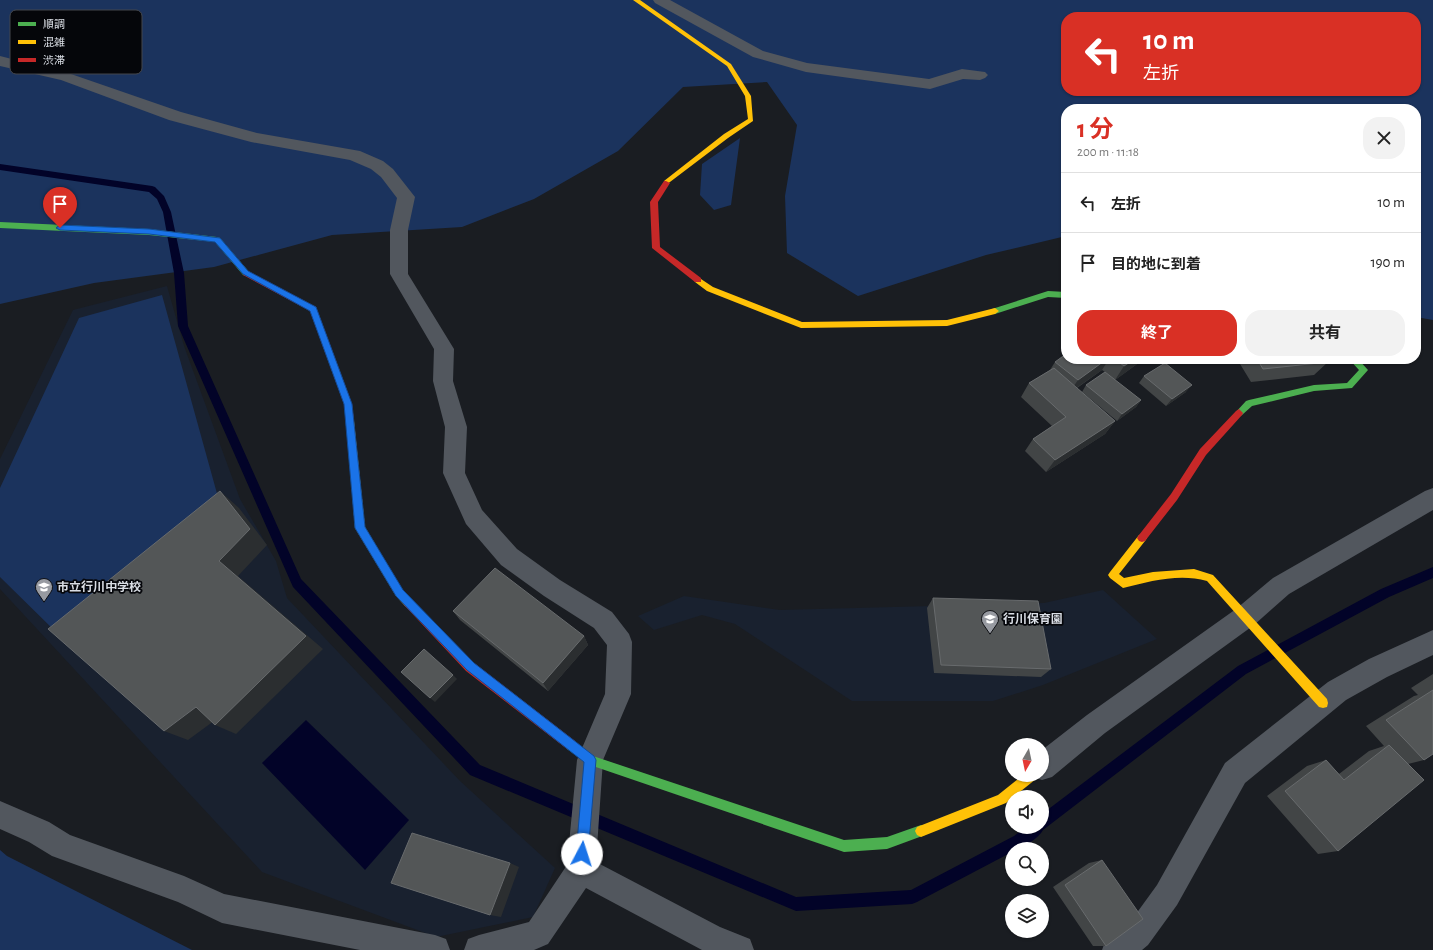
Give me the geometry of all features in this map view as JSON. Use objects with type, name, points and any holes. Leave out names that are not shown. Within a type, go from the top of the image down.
[{"type":"street","points":[[636,0],[729,65],[748,96],[751,120],[726,136],[666,182],[654,202],[656,248],[710,290],[801,325],[947,323],[1010,307],[1048,294],[1061,295]]},
{"type":"street","points":[[660,0],[758,54],[806,67],[930,84],[962,74],[980,75]]},
{"type":"street","points":[[0,61],[10,63]]},
{"type":"street","points":[[54,74],[66,77],[175,116],[257,138],[354,155],[377,165],[387,173],[406,197],[399,230],[399,274],[444,349],[443,381],[456,426],[454,473],[474,517],[509,557],[552,588],[603,620],[620,642],[618,694],[590,760],[581,870],[538,934],[479,950]]},
{"type":"street","points":[[0,225],[149,232],[217,240],[246,272],[313,309],[348,404],[360,528],[399,593],[470,667],[590,760],[844,846],[886,843],[921,831],[1002,799],[1023,782]]},
{"type":"street","points":[[1323,703],[1210,578],[1194,573],[1154,576],[1124,583],[1113,575],[1174,497],[1203,452],[1249,403],[1314,388],[1348,386],[1364,370],[1358,364]]},
{"type":"street","points":[[1049,761],[1096,724],[1245,617],[1281,586],[1433,498]]},
{"type":"street","points":[[1117,950],[1138,935],[1167,895],[1235,773],[1337,691],[1378,668],[1433,642]]},
{"type":"street","points":[[0,815],[39,832],[62,846],[184,890],[222,908],[435,950]]},
{"type":"street","points":[[581,870],[710,939],[739,950]]},
{"type":"shaded area","points":[[0,0],[1433,0],[1433,320],[1421,318],[1421,104],[1061,104],[1061,237],[986,255],[858,296],[787,253],[785,196],[797,125],[767,82],[683,87],[618,151],[534,199],[462,227],[332,235],[214,267],[94,283],[0,304]]},
{"type":"shaded area","points":[[740,138],[731,205],[714,210],[700,195],[702,164]]},
{"type":"shaded area","points":[[167,286],[184,346],[240,499],[276,561],[287,598],[460,781],[555,868],[533,917],[436,937],[262,872],[0,589],[0,459],[73,310]]},
{"type":"shaded area","points":[[162,295],[221,508],[58,634],[0,577],[0,488],[79,318]]},
{"type":"shaded area","points":[[1103,590],[1157,639],[1043,685],[993,701],[852,701],[735,624],[702,615],[654,630],[638,616],[684,596],[780,610],[1044,603]]},
{"type":"shaded area","points":[[306,720],[409,820],[365,870],[262,763]]},
{"type":"shaded area","points":[[0,850],[7,856],[192,950],[0,950]]},
{"type":"building","points":[[1061,358],[1061,364],[1100,364],[1078,380],[1055,362]]},
{"type":"building","points":[[1163,364],[1166,364],[1192,385],[1172,399],[1144,376]]},
{"type":"building","points":[[1260,364],[1309,364],[1263,369]]},
{"type":"building","points":[[1054,368],[1115,421],[1055,460],[1033,439],[1066,417],[1029,383]]},
{"type":"building","points":[[1105,372],[1141,400],[1122,414],[1086,385]]},
{"type":"building","points":[[220,491],[250,529],[219,561],[306,636],[215,725],[196,707],[164,731],[48,629]]},
{"type":"building","points":[[495,568],[584,636],[543,683],[453,611]]},
{"type":"building","points":[[933,598],[1038,601],[1051,669],[941,665]]},
{"type":"building","points":[[424,649],[453,675],[430,698],[401,672]]},
{"type":"building","points":[[1433,690],[1433,754],[1424,760],[1386,720]]},
{"type":"building","points":[[1389,745],[1424,780],[1338,851],[1285,791],[1326,760],[1344,780]]},
{"type":"building","points":[[412,833],[510,863],[490,915],[391,883]]},
{"type":"building","points":[[1102,860],[1143,919],[1106,946],[1065,885]]},
{"type":"waterway","points":[[0,167],[152,189],[161,198],[167,212],[179,273],[183,326],[297,583],[475,770],[796,904],[912,897],[1019,841],[1028,834]]},
{"type":"waterway","points":[[1049,818],[1242,670],[1385,593],[1433,572]]},
{"type":"traffic: fast","points":[[0,225],[149,232],[217,240],[246,273]]},
{"type":"traffic: fast","points":[[995,311],[1048,294],[1061,295]]},
{"type":"traffic: fast","points":[[1239,413],[1249,403],[1314,388],[1349,386],[1364,370],[1358,364]]},
{"type":"traffic: fast","points":[[571,745],[590,760],[844,846],[887,843],[921,831]]},
{"type":"traffic: slow","points":[[636,0],[729,65],[748,96],[751,120],[726,136],[666,183]]},
{"type":"traffic: slow","points":[[698,280],[710,289],[801,325],[947,323],[995,311]]},
{"type":"traffic: slow","points":[[350,421],[360,528],[399,593],[408,603]]},
{"type":"traffic: slow","points":[[1142,538],[1113,575],[1123,583],[1153,576],[1194,573],[1210,578],[1323,703]]},
{"type":"traffic: slow","points":[[921,831],[1002,799],[1023,782]]},
{"type":"traffic: jam","points":[[666,183],[654,202],[656,248],[698,280]]},
{"type":"traffic: jam","points":[[246,273],[313,309],[348,404],[350,421]]},
{"type":"traffic: jam","points":[[1142,538],[1174,497],[1203,452],[1239,413]]},
{"type":"traffic: jam","points":[[408,603],[470,667],[571,745]]},
{"type":"place","name":"市立行川中学校","points":[[44,602]]},
{"type":"place","name":"行川保育園","points":[[990,634]]},
{"type":"route","points":[[60,228],[149,232],[217,240],[246,272],[313,309],[348,404],[360,528],[399,593],[470,667],[590,760],[582,854]]}]
